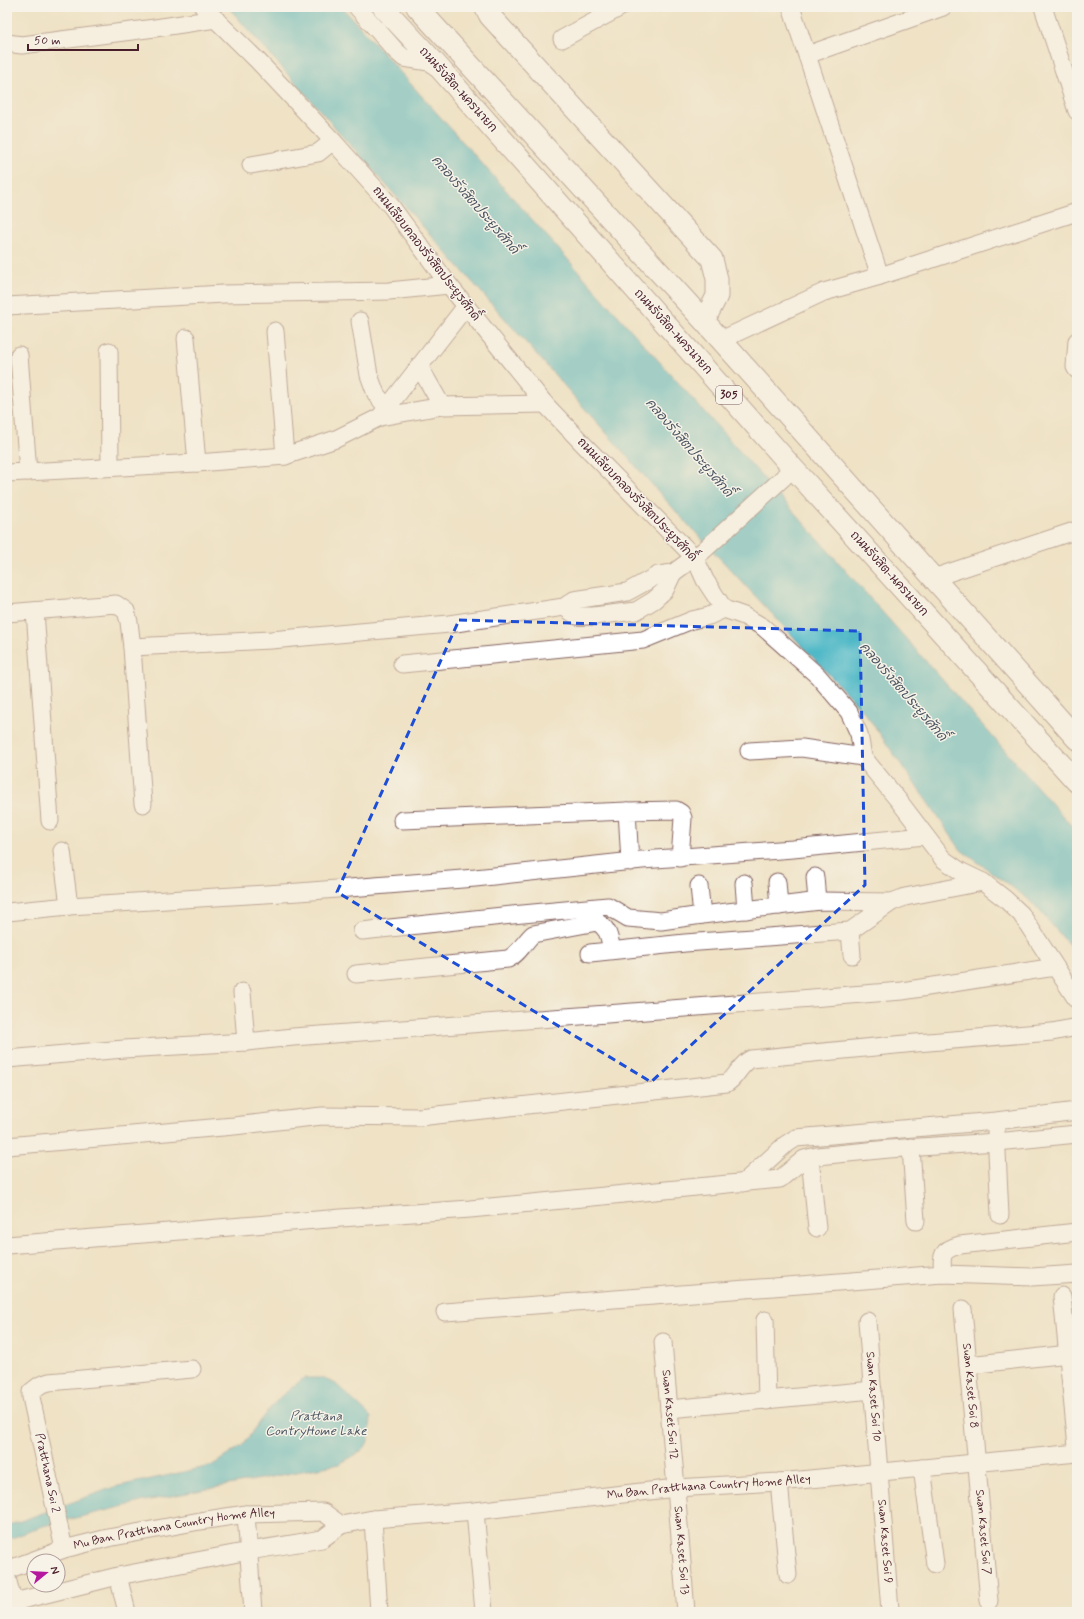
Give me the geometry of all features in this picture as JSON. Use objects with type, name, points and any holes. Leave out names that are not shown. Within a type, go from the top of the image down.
[{"type":"main road","name":"ถนนรังสิต-นครนายก","points":[[383,7],[435,63],[788,472],[1077,782]]},
{"type":"main road","name":"305","points":[[417,7],[704,321],[1077,739]]},
{"type":"main road","points":[[485,7],[490,16],[712,259],[717,279],[717,296],[704,321]]},
{"type":"street","name":"ถนนเลียบคลองรังสิตประยูรศักดิ์","points":[[203,7],[216,18],[333,141],[391,206],[449,285],[546,404],[586,447],[699,555],[706,580],[724,609]]},
{"type":"street","points":[[357,7],[404,58],[435,63]]},
{"type":"street","points":[[562,39],[621,7]]},
{"type":"street","points":[[791,7],[880,276]]},
{"type":"street","points":[[807,55],[943,7]]},
{"type":"street","points":[[1043,7],[1077,111]]},
{"type":"street","points":[[7,43],[22,44],[155,28],[216,18]]},
{"type":"street","points":[[251,165],[318,153],[333,141]]},
{"type":"street","points":[[720,340],[824,292],[880,276],[1077,212]]},
{"type":"street","points":[[7,306],[224,294],[389,291],[449,285]]},
{"type":"street","points":[[7,473],[197,463],[284,456],[336,439],[383,412],[466,306]]},
{"type":"street","points":[[360,320],[370,375],[383,412]]},
{"type":"street","points":[[275,331],[284,456]]},
{"type":"street","points":[[186,338],[197,463]]},
{"type":"street","points":[[1077,341],[1075,367],[1077,370]]},
{"type":"street","points":[[109,351],[110,467]]},
{"type":"street","points":[[19,355],[28,472]]},
{"type":"street","points":[[419,366],[442,406]]},
{"type":"street","points":[[383,412],[442,406],[546,404]]},
{"type":"street","points":[[132,647],[271,640],[387,630],[449,624],[564,607],[577,616],[593,616],[636,611],[654,600],[666,590],[673,573],[699,555],[788,472]]},
{"type":"street","points":[[933,578],[1077,530]]},
{"type":"street","points":[[7,613],[35,612],[116,604],[126,611],[132,647],[143,804]]},
{"type":"street","points":[[402,664],[643,640],[724,609],[744,616],[764,627],[818,676],[849,712],[859,734],[863,757],[943,859],[960,871],[983,882],[1021,914],[1077,1000]]},
{"type":"street","points":[[35,612],[50,822]]},
{"type":"street","points":[[749,751],[802,748],[863,757]]},
{"type":"street","points":[[402,820],[676,810],[681,813],[683,818],[680,858]]},
{"type":"street","points":[[627,811],[630,862]]},
{"type":"street","points":[[7,912],[69,906],[352,888],[475,878],[630,862],[793,850],[925,836]]},
{"type":"street","points":[[62,851],[69,906]]},
{"type":"street","points":[[815,877],[817,901]]},
{"type":"street","points":[[777,882],[779,906]]},
{"type":"street","points":[[590,953],[850,931],[892,902],[905,897],[983,882]]},
{"type":"street","points":[[744,883],[746,910]]},
{"type":"street","points":[[699,886],[702,915]]},
{"type":"street","points":[[362,931],[608,906],[628,918],[661,921],[817,901],[892,902]]},
{"type":"street","points":[[356,974],[508,959],[517,953],[527,939],[533,934],[597,922],[608,931],[612,950]]},
{"type":"street","points":[[850,931],[852,955]]},
{"type":"street","points":[[7,1059],[124,1049],[246,1042],[293,1036],[607,1014],[902,990],[1055,967]]},
{"type":"street","points":[[242,992],[246,1042]]},
{"type":"street","points":[[7,1146],[234,1126],[322,1116],[419,1117],[727,1083],[745,1061],[751,1059],[1052,1032],[1077,1028]]},
{"type":"street","points":[[743,1183],[785,1145],[796,1138],[996,1121],[1077,1111]]},
{"type":"street","points":[[996,1121],[1000,1215]]},
{"type":"street","points":[[7,1245],[333,1218],[470,1209],[743,1183],[780,1179],[804,1159],[810,1158],[911,1147],[997,1142],[1077,1134]]},
{"type":"street","points":[[911,1147],[916,1221]]},
{"type":"street","points":[[810,1158],[817,1228]]},
{"type":"street","points":[[943,1274],[943,1255],[948,1248],[960,1245],[1077,1232]]},
{"type":"street","points":[[445,1312],[943,1274],[1032,1277],[1077,1274]]},
{"type":"street","points":[[1062,1296],[1069,1354],[1077,1447]]},
{"type":"street","name":"Suan Kaset Soi 8","points":[[963,1309],[977,1463]]},
{"type":"street","points":[[765,1320],[767,1401]]},
{"type":"street","name":"Suan Kaset Soi 10","points":[[867,1321],[879,1472]]},
{"type":"street","name":"Suan Kaset Soi 12","points":[[663,1342],[676,1488]]},
{"type":"street","points":[[968,1365],[1069,1354]]},
{"type":"street","name":"Pratthana Soi 2","points":[[64,1549],[31,1392],[34,1388],[49,1382],[192,1369]]},
{"type":"street","points":[[669,1409],[873,1390]]},
{"type":"street","name":"Mu Ban Pratthana Country Home Alley","points":[[15,1607],[118,1576],[248,1551],[322,1539],[341,1525],[373,1519],[475,1511],[676,1488],[779,1482],[1077,1453]]},
{"type":"street","name":"Suan Kaset Soi 7","points":[[977,1463],[989,1601]]},
{"type":"street","points":[[922,1468],[934,1564]]},
{"type":"street","name":"Suan Kaset Soi 9","points":[[879,1472],[890,1610]]},
{"type":"street","points":[[779,1482],[788,1575]]},
{"type":"street","name":"Suan Kaset Soi 13","points":[[676,1488],[686,1612]]},
{"type":"street","points":[[475,1511],[484,1612]]},
{"type":"street","name":"Mu Ban Pratthana Country Home Alley","points":[[7,1570],[64,1549],[108,1538],[246,1514],[323,1512],[341,1525]]},
{"type":"street","points":[[246,1514],[253,1612]]},
{"type":"street","points":[[373,1519],[379,1612]]},
{"type":"street","points":[[118,1576],[127,1612]]},
{"type":"street","points":[[7,1578],[15,1607]]},
{"type":"highlighted area","points":[[459,620],[860,631],[865,885],[651,1082],[337,892]]},
{"type":"water","name":"คลองรังสิตประยูรศักดิ์","points":[[228,7],[342,7],[794,512],[1077,832],[1077,954],[1031,901],[961,850],[865,713],[680,516]]},
{"type":"water","name":"Prattana ContryHome Lake","points":[[304,1378],[322,1378],[336,1384],[371,1417],[368,1442],[356,1455],[339,1464],[145,1501],[43,1526],[7,1540],[7,1526],[114,1487],[211,1466],[243,1445],[261,1419],[280,1397]]}]
